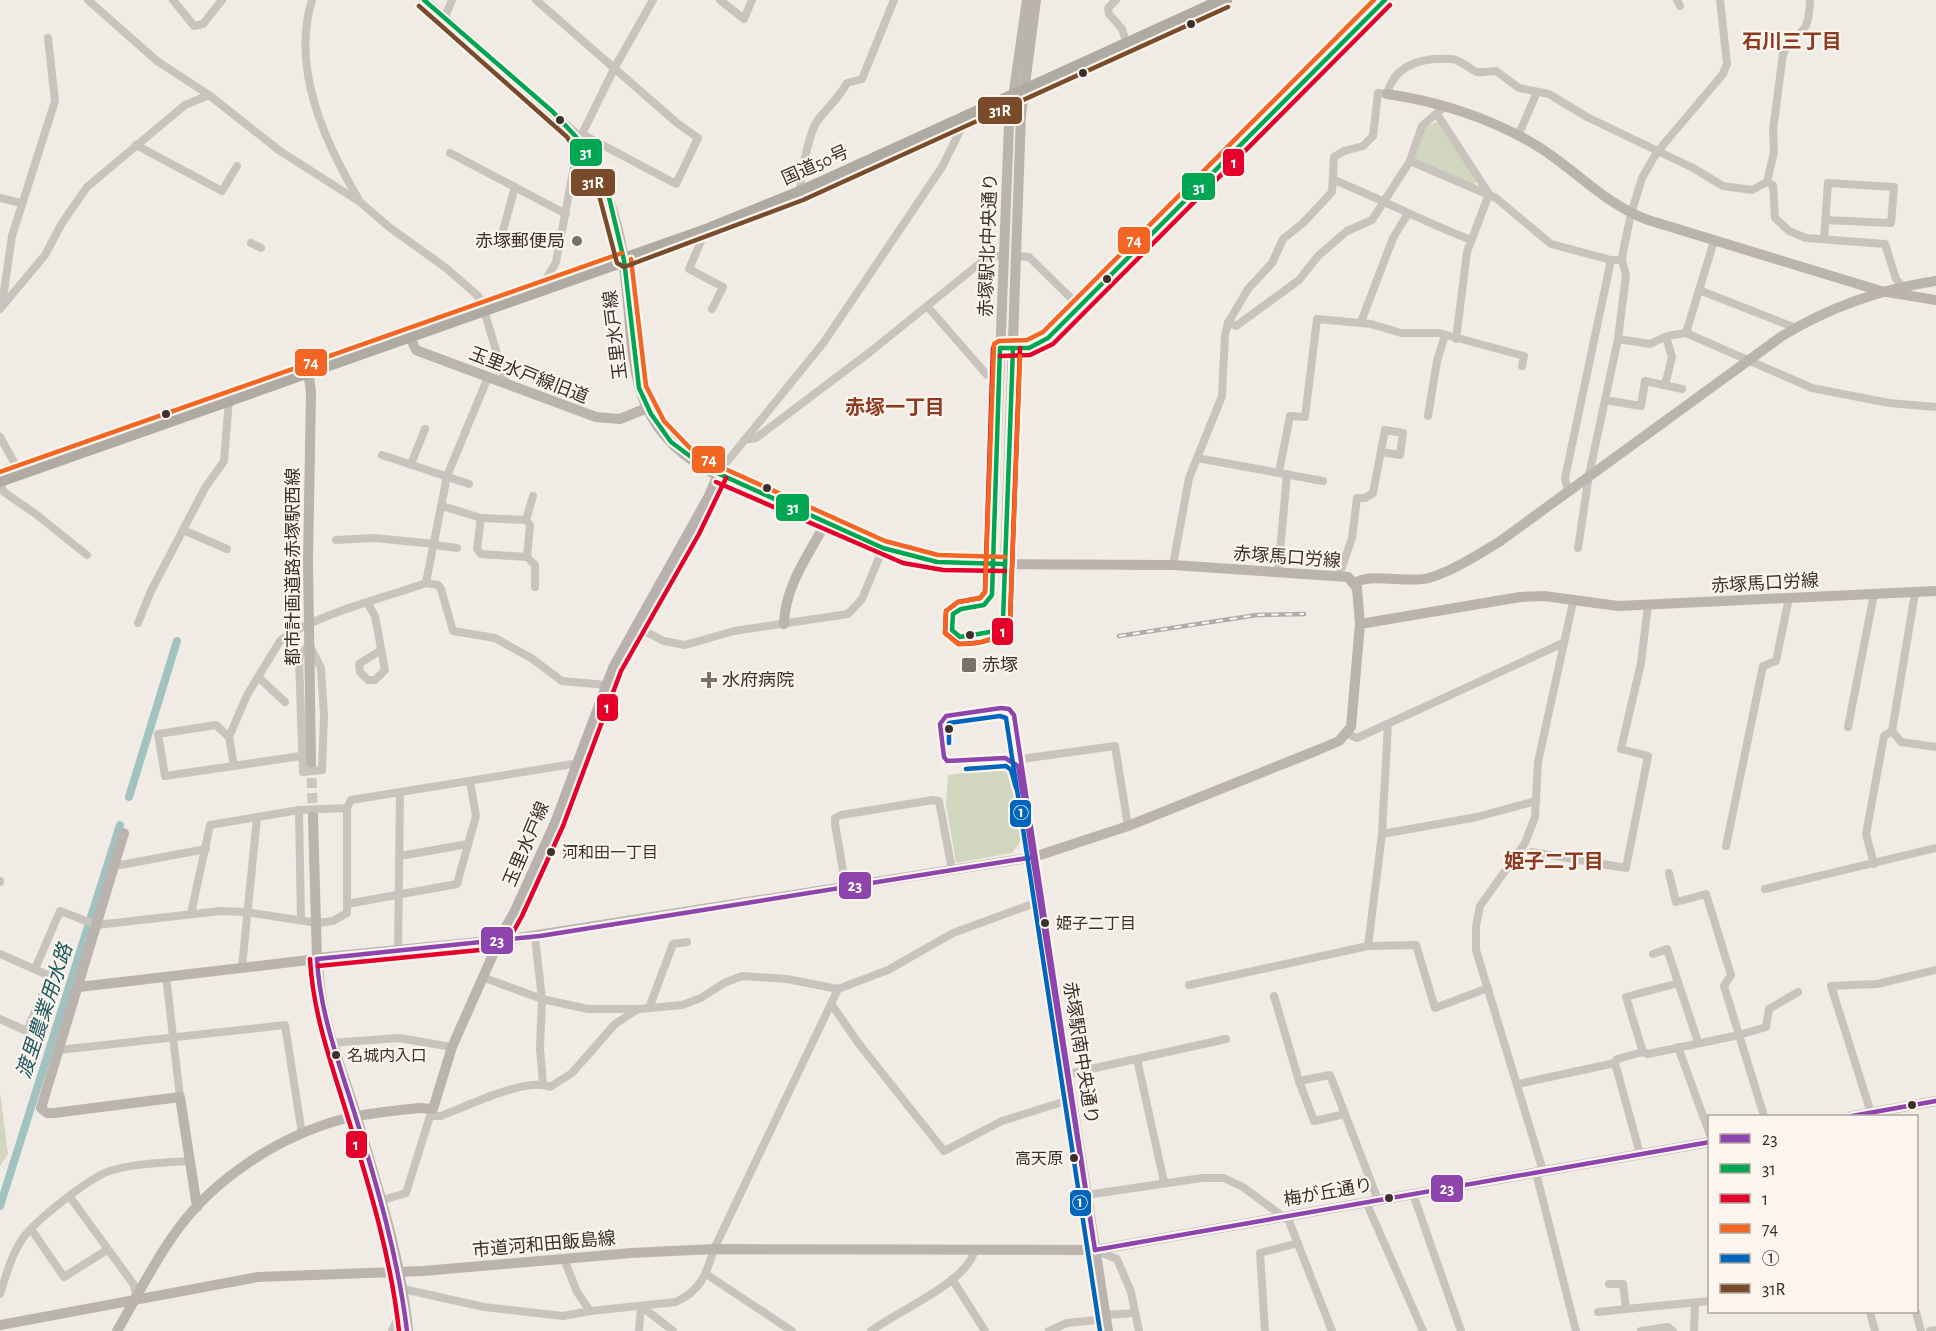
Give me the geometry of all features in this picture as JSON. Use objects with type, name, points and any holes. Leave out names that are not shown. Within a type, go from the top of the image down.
[{"type":"highway","name":"国道50号","points":[[0,481],[706,231],[800,193],[1225,0]]},
{"type":"main road","name":"玉里水戸線","points":[[499,941],[530,882],[579,763],[606,685],[636,627],[692,530],[719,475],[701,466],[671,442],[647,408],[635,367],[624,260]]},
{"type":"main road","points":[[407,1331],[399,1272],[356,1116],[330,1043],[318,998],[317,959],[499,941]]},
{"type":"street","points":[[88,0],[157,62],[209,95],[280,151],[360,202],[389,227],[447,268],[480,298],[506,384]]},
{"type":"street","points":[[173,0],[194,26],[203,24],[222,0]]},
{"type":"street","points":[[312,0],[304,24],[304,63],[330,148],[360,202]]},
{"type":"street","points":[[424,0],[581,137],[676,184],[698,138],[677,123],[615,66],[536,0]]},
{"type":"street","points":[[445,17],[452,0]]},
{"type":"street","points":[[540,289],[556,262],[581,137],[615,66],[653,0]]},
{"type":"street","points":[[720,0],[744,19],[752,0]]},
{"type":"street","points":[[800,193],[800,180],[816,122],[841,95],[847,83],[862,79],[894,0]]},
{"type":"street","name":"赤塚駅北中央通り","points":[[1005,564],[1018,223],[1018,93],[1027,0]]},
{"type":"street","name":"赤塚駅北中央通り","points":[[992,564],[1008,125],[1018,93],[1036,0]]},
{"type":"street","points":[[1116,0],[1108,8],[1109,14],[1122,28],[1127,45]]},
{"type":"street","points":[[1000,348],[1029,348],[1041,343],[1385,0]]},
{"type":"street","points":[[1578,548],[1589,475],[1618,339],[1626,275],[1622,260],[1631,214],[1642,178],[1657,152],[1723,74],[1727,64],[1720,0]]},
{"type":"street","points":[[1387,94],[1396,73],[1409,65],[1454,59],[1479,73],[1496,71],[1519,88],[1549,94],[1587,117],[1723,186],[1752,190],[1767,182],[1774,152],[1773,130],[1783,54],[1789,42],[1802,34],[1810,22],[1810,0]]},
{"type":"street","points":[[1,307],[12,236],[55,101],[48,38]]},
{"type":"street","points":[[1518,136],[1538,92]]},
{"type":"street","points":[[1173,566],[1189,478],[1222,396],[1225,335],[1228,323],[1248,289],[1272,263],[1283,239],[1304,223],[1332,192],[1334,157],[1344,151],[1363,147],[1370,141],[1373,136],[1378,93],[1441,111],[1470,114],[1518,136],[1534,144],[1631,214],[1881,291],[1936,300]]},
{"type":"street","points":[[1,307],[30,276],[87,187],[185,105],[209,95]]},
{"type":"street","points":[[1228,323],[1236,326],[1299,280],[1318,255],[1347,231],[1372,220],[1410,161],[1422,126],[1441,111]]},
{"type":"street","points":[[1441,111],[1489,194]]},
{"type":"street","points":[[719,475],[744,440],[824,342],[942,166],[962,127],[959,120]]},
{"type":"street","points":[[581,137],[607,189],[624,260]]},
{"type":"street","points":[[136,145],[222,191],[237,166]]},
{"type":"street","points":[[450,153],[566,213]]},
{"type":"street","points":[[1410,161],[1489,194],[1551,244],[1611,260],[1622,260]]},
{"type":"street","points":[[1334,180],[1384,200],[1407,215],[1471,240]]},
{"type":"street","points":[[1767,182],[1773,185],[1775,218],[1789,231],[1806,238],[1885,244],[1896,279],[1902,286]]},
{"type":"street","points":[[1824,238],[1825,220],[1828,183],[1894,187],[1891,223],[1825,220]]},
{"type":"street","points":[[499,245],[515,187]]},
{"type":"street","points":[[1456,339],[1467,252],[1489,194]]},
{"type":"street","points":[[0,198],[21,203]]},
{"type":"street","points":[[1361,322],[1393,238],[1407,215]]},
{"type":"street","points":[[1005,221],[1018,223]]},
{"type":"street","points":[[706,231],[689,269],[723,287],[712,309]]},
{"type":"street","points":[[1686,333],[1714,241]]},
{"type":"street","points":[[251,243],[261,248]]},
{"type":"street","points":[[744,440],[756,438],[784,418],[989,256],[1004,256]]},
{"type":"street","points":[[1016,256],[1029,257],[1079,306]]},
{"type":"street","points":[[1568,491],[1565,478],[1611,260]]},
{"type":"street","points":[[1355,583],[1369,579],[1419,580],[1437,575],[1499,542],[1745,361],[1796,328],[1830,310],[1881,291],[1936,281]]},
{"type":"street","points":[[1699,290],[1796,328]]},
{"type":"street","points":[[927,306],[987,375],[999,376]]},
{"type":"street","points":[[1278,573],[1283,473],[1290,416],[1305,417],[1317,319],[1361,322],[1401,333],[1445,335],[1524,356],[1522,366]]},
{"type":"street","points":[[1618,339],[1650,344],[1666,337],[1686,333],[1745,361],[1812,388],[1889,403],[1936,407]]},
{"type":"street","name":"玉里水戸線旧道","points":[[409,335],[416,350],[420,352],[596,417],[620,419],[647,408]]},
{"type":"street","points":[[1428,416],[1437,361],[1445,335]]},
{"type":"street","points":[[1665,385],[1672,357],[1666,337]]},
{"type":"street","name":"都市計画道路赤塚駅西線","points":[[308,371],[311,392],[308,626],[311,763]]},
{"type":"street","points":[[426,583],[447,477],[488,377]]},
{"type":"street","points":[[1605,400],[1641,406],[1645,381],[1682,389]]},
{"type":"street","points":[[138,623],[205,488],[224,461],[229,399]]},
{"type":"street","points":[[411,464],[425,429]]},
{"type":"street","points":[[0,437],[20,473]]},
{"type":"street","points":[[1340,576],[1352,538],[1357,498],[1365,498],[1373,493],[1381,452]]},
{"type":"street","points":[[382,455],[469,484]]},
{"type":"street","points":[[1197,458],[1323,481]]},
{"type":"street","name":"赤塚馬口労線","points":[[719,475],[884,548],[937,562],[1173,566],[1348,577],[1355,583],[1359,624],[1520,597],[1544,596],[1605,606],[1936,591]]},
{"type":"street","points":[[0,481],[4,492],[87,555]]},
{"type":"street","points":[[526,520],[533,496]]},
{"type":"street","points":[[442,506],[481,518],[526,520],[530,525],[527,557]]},
{"type":"street","points":[[481,518],[477,549],[482,554],[527,557],[535,565],[535,586]]},
{"type":"street","points":[[784,624],[786,600],[792,585],[826,522]]},
{"type":"street","points":[[183,530],[227,549]]},
{"type":"street","points":[[336,540],[374,538],[457,548]]},
{"type":"street","points":[[636,627],[670,643],[685,645],[734,631],[848,614],[862,599],[884,548]]},
{"type":"street","points":[[234,766],[229,737],[258,677],[280,641],[339,612],[426,583],[438,585],[441,589],[453,631],[495,638],[531,658],[562,681],[606,685]]},
{"type":"street","points":[[1874,864],[1866,834],[1884,736],[1892,731],[1915,592]]},
{"type":"street","points":[[1848,727],[1874,594]]},
{"type":"street","points":[[1726,846],[1763,666],[1776,661],[1789,598]]},
{"type":"street","points":[[1573,602],[1538,762],[1535,817],[1525,843],[1488,893],[1477,916],[1476,950],[1518,1084],[1576,1331]]},
{"type":"street","points":[[368,604],[375,616],[381,650]]},
{"type":"street","points":[[1532,852],[1626,868],[1648,756],[1621,749],[1641,663],[1648,605]]},
{"type":"street","points":[[380,1201],[406,1193],[452,1047],[499,941],[1034,857],[1128,826],[1318,750],[1339,741],[1348,734],[1352,719],[1359,624]]},
{"type":"street","points":[[1348,734],[1357,738],[1563,643]]},
{"type":"street","points":[[309,644],[321,668],[324,715],[322,770],[303,772],[299,658],[309,644]]},
{"type":"street","points":[[258,677],[285,702]]},
{"type":"street","points":[[1368,946],[1382,834],[1388,724]]},
{"type":"street","points":[[229,737],[216,725],[158,734],[165,776],[301,756]]},
{"type":"street","points":[[1892,731],[1901,742],[1936,747]]},
{"type":"street","points":[[1021,759],[1115,746],[1128,826]]},
{"type":"street","points":[[35,969],[60,911],[97,925],[190,914],[246,912],[317,922],[333,921],[347,913],[347,808],[351,800],[579,763]]},
{"type":"street","name":"赤塚駅南中央通り","points":[[1022,780],[1108,1331]]},
{"type":"street","points":[[347,904],[457,884],[476,816],[470,781]]},
{"type":"street","points":[[398,952],[400,793]]},
{"type":"street","points":[[846,888],[835,824],[835,818],[841,815],[939,801],[952,870]]},
{"type":"street","points":[[1382,834],[1477,817],[1536,801]]},
{"type":"street","points":[[190,914],[210,825],[299,810],[347,808]]},
{"type":"street","points":[[299,810],[301,920]]},
{"type":"street","points":[[79,987],[317,959],[313,817]]},
{"type":"street","points":[[242,967],[257,818]]},
{"type":"street","points":[[124,833],[41,1108],[47,1113],[180,1097]]},
{"type":"street","points":[[400,855],[468,844]]},
{"type":"street","points":[[1765,888],[1936,848]]},
{"type":"street","points":[[115,866],[206,849]]},
{"type":"street","points":[[1669,873],[1676,902],[1706,894],[1731,975],[1724,986],[1764,1115]]},
{"type":"street","points":[[482,977],[542,999],[588,1009],[638,1009],[682,1005],[701,998],[724,982],[742,976],[787,979],[838,989],[888,970],[953,933],[1041,901]]},
{"type":"street","points":[[535,937],[542,999],[540,1048],[543,1084]]},
{"type":"street","points":[[649,1008],[673,944],[687,942]]},
{"type":"street","points":[[1189,985],[1368,946],[1416,945],[1435,1008],[1488,988]]},
{"type":"street","points":[[1653,954],[1667,949],[1698,1042]]},
{"type":"street","points":[[0,954],[50,976],[27,1031],[0,1019]]},
{"type":"street","points":[[1936,970],[1877,984],[1831,986],[1866,1115],[1936,1101]]},
{"type":"street","points":[[166,976],[180,1097],[197,1207]]},
{"type":"street","points":[[1643,1052],[1626,996],[1678,983]]},
{"type":"street","points":[[403,1289],[529,1313],[563,1316],[676,1302],[695,1291],[706,1274],[714,1249],[838,989]]},
{"type":"street","points":[[1518,1084],[1615,1063],[1617,1059],[1643,1052],[1738,1035],[1766,1027],[1769,1009],[1798,992]]},
{"type":"street","points":[[1274,996],[1299,1081],[1314,1121],[1346,1114]]},
{"type":"street","points":[[832,1005],[859,1044],[944,1151],[1002,1121],[1072,1099]]},
{"type":"street","points":[[117,1331],[178,1228],[197,1207],[243,1167],[302,1134],[356,1116],[420,1108],[441,1116],[524,1086],[543,1084],[550,1087],[572,1073],[602,1037],[638,1009]]},
{"type":"street","points":[[59,1050],[285,1025],[302,1134]]},
{"type":"street","points":[[330,1043],[399,1038],[452,1047]]},
{"type":"street","points":[[1068,1074],[1226,1039]]},
{"type":"street","points":[[1678,1047],[1708,1130]]},
{"type":"street","points":[[1137,1059],[1164,1182]]},
{"type":"street","points":[[1615,1063],[1640,1154]]},
{"type":"street","points":[[1299,1081],[1330,1075],[1378,1200]]},
{"type":"street","name":"梅が丘通り","points":[[1095,1250],[1708,1142]]},
{"type":"street","points":[[0,1294],[15,1252],[31,1229],[94,1178],[109,1171],[189,1161]]},
{"type":"street","points":[[1086,1195],[1164,1182],[1224,1178],[1243,1187],[1285,1216],[1298,1243],[1332,1331]]},
{"type":"street","points":[[1413,1194],[1461,1331]]},
{"type":"street","points":[[70,1197],[134,1285],[136,1298]]},
{"type":"street","points":[[1366,1202],[1423,1331]]},
{"type":"street","points":[[31,1229],[64,1277],[107,1250]]},
{"type":"street","points":[[1265,1331],[1260,1253],[1298,1243]]},
{"type":"street","name":"市道河和田飯島線","points":[[0,1325],[258,1277],[399,1272],[714,1249],[1095,1250]]},
{"type":"street","points":[[871,1331],[952,1279],[973,1257],[975,1249]]},
{"type":"street","points":[[1095,1250],[1117,1259],[1131,1292],[1138,1331]]},
{"type":"street","points":[[564,1259],[577,1292],[590,1311]]},
{"type":"street","points":[[706,1274],[792,1331]]},
{"type":"street","points":[[952,1279],[985,1331]]},
{"type":"street","points":[[1609,1284],[1623,1284],[1626,1309]]},
{"type":"street","points":[[1598,1312],[1708,1301]]},
{"type":"street","points":[[1694,1331],[1695,1304]]},
{"type":"street","points":[[639,1331],[642,1306]]},
{"type":"street","points":[[642,1306],[674,1331]]},
{"type":"street","points":[[392,1330],[405,1311]]},
{"type":"street","points":[[1049,1331],[1067,1323],[1135,1313]]},
{"type":"street","points":[[1870,1313],[1875,1331]]},
{"type":"street","points":[[1916,1313],[1921,1331]]},
{"type":"street","points":[[1641,1331],[1668,1327],[1673,1331]]},
{"type":"street","points":[[1930,1331],[1936,1330]]},
{"type":"green space","points":[[1438,121],[1477,180],[1474,185],[1414,159],[1425,128]]},
{"type":"green space","points":[[998,768],[1012,772],[1016,779],[1022,839],[1012,853],[956,863],[946,804],[948,775]]},
{"type":"green space","points":[[0,1092],[8,1154],[0,1166]]},
{"type":"waterway","name":"渡里農業用水路","points":[[129,797],[177,641]]},
{"type":"waterway","name":"渡里農業用水路","points":[[0,1206],[120,825]]},
{"type":"tunnel","points":[[311,763],[313,817]]},
{"type":"railway","points":[[1119,636],[1257,615],[1304,614]]},
{"type":"transit line","name":"31","points":[[424,0],[553,112],[579,140],[607,189],[624,260],[639,388],[651,414],[671,442],[706,468],[883,548],[937,562],[1005,564]]},
{"type":"transit line","name":"74","points":[[1020,356],[1010,622],[1000,633],[988,640],[958,644],[945,633],[946,611],[958,602],[980,598],[985,592],[994,344],[999,341],[1027,340],[1043,332],[1374,0]]},
{"type":"transit line","name":"31","points":[[1000,348],[1029,348],[1048,338],[1385,0]]},
{"type":"transit line","name":"1","points":[[1000,356],[1030,355],[1053,344],[1390,5]]},
{"type":"transit line","name":"31R","points":[[419,6],[567,137],[585,165],[599,195],[617,263],[624,267],[803,200],[1228,7]]},
{"type":"transit line","name":"74","points":[[0,472],[622,253]]},
{"type":"transit line","name":"74","points":[[631,259],[646,386],[664,421],[690,448],[723,468],[885,541],[938,555],[1005,557]]},
{"type":"transit line","name":"1","points":[[993,348],[985,592],[980,598],[958,602],[946,611],[945,633],[959,644],[974,643],[995,637],[1010,622],[1020,348]]},
{"type":"transit line","name":"31","points":[[1000,348],[992,595],[984,605],[961,609],[953,614],[952,630],[960,637],[990,632],[1003,620],[1013,348]]},
{"type":"transit line","name":"1","points":[[506,945],[522,916],[563,826],[621,671],[699,534],[726,478]]},
{"type":"transit line","name":"1","points":[[716,482],[903,563],[943,570],[1005,571]]},
{"type":"transit line","name":"23","points":[[1001,708],[1009,709],[1014,715],[1095,1250],[1018,766],[1005,758],[947,761],[944,757],[940,724],[946,716],[1001,708]]},
{"type":"transit line","name":"①","points":[[949,743],[949,723],[1000,716],[1006,718],[1100,1331]]},
{"type":"transit line","name":"①","points":[[966,769],[1006,766],[1011,770],[1016,788]]},
{"type":"transit line","name":"23","points":[[317,959],[540,936],[1034,857]]},
{"type":"transit line","name":"1","points":[[318,966],[500,948]]},
{"type":"transit line","name":"1","points":[[310,959],[315,1000],[324,1040],[379,1223],[391,1277],[399,1331]]},
{"type":"transit line","name":"23","points":[[317,959],[326,1020],[386,1223],[407,1331]]},
{"type":"transit line","name":"23","points":[[1858,1115],[1936,1101]]},
{"type":"transit line","name":"23","points":[[1095,1250],[1708,1142]]},
{"type":"place","name":"赤塚郵便局","points":[[577,241]]},
{"type":"place","name":"赤塚","points":[[969,665]]},
{"type":"place","name":"水府病院","points":[[709,680]]},
{"type":"place","name":"河和田一丁目","points":[[551,852]]},
{"type":"place","name":"姫子二丁目","points":[[1045,923]]},
{"type":"place","name":"名城内入口","points":[[336,1055]]},
{"type":"place","name":"高天原","points":[[1074,1158]]},
{"type":"district","name":"石川三丁目","points":[[1792,41]]},
{"type":"district","name":"赤塚一丁目","points":[[895,407]]},
{"type":"district","name":"姫子二丁目","points":[[1554,861]]}]
